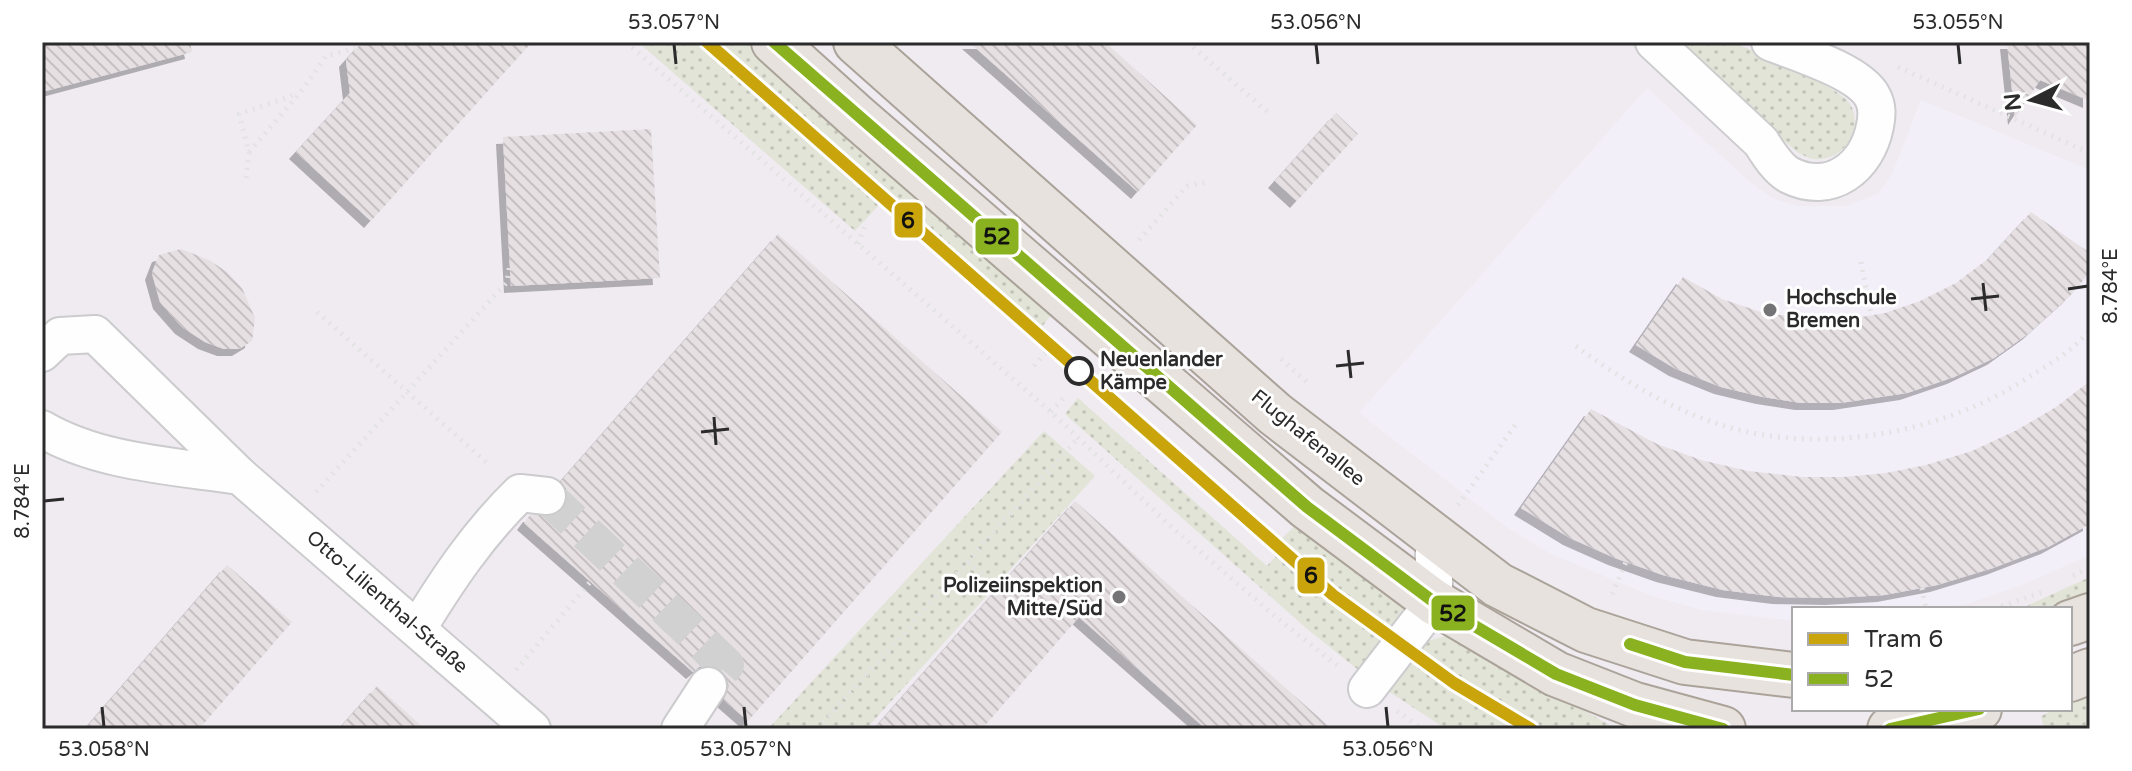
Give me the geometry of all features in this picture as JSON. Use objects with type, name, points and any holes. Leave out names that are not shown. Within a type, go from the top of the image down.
[{"type":"main road","points":[[774,42],[1307,507],[1434,602],[1556,674],[1635,705],[1723,729]]},
{"type":"main road","name":"Flughafenallee","points":[[856,42],[1275,414],[1447,522],[1498,585],[1586,630],[1685,662],[1792,675]]},
{"type":"main road","points":[[1910,723],[1973,714]]},
{"type":"street","points":[[1654,42],[1761,142],[1772,160],[1789,174],[1816,182],[1845,176],[1861,163],[1872,142],[1877,114],[1872,95],[1848,74],[1770,42]]},
{"type":"street","name":"Otto-Lilienthal-Straße","points":[[42,353],[60,336],[95,334],[240,476],[532,729]]},
{"type":"street","points":[[42,429],[67,444],[133,460],[240,476]]},
{"type":"street","points":[[418,628],[459,562],[495,517],[520,493],[547,496]]},
{"type":"street","points":[[1367,689],[1434,602],[1447,522]]},
{"type":"street","points":[[680,729],[708,686]]},
{"type":"path","points":[[626,42],[1051,412],[1168,524],[1276,617],[1422,729]]},
{"type":"path","points":[[1187,42],[1269,113]]},
{"type":"path","points":[[249,152],[300,93],[326,56],[356,48]]},
{"type":"path","points":[[1896,66],[2090,153]]},
{"type":"path","points":[[246,178],[249,152],[239,114],[300,93]]},
{"type":"path","points":[[858,244],[866,222]]},
{"type":"path","points":[[1130,227],[1142,237]]},
{"type":"path","points":[[1861,262],[1871,315]]},
{"type":"path","points":[[291,519],[507,282],[510,263]]},
{"type":"path","points":[[317,312],[486,462]]},
{"type":"path","points":[[1576,346],[1671,406],[1727,427],[1775,436],[1825,438],[1889,434],[1940,421],[1987,403],[2074,349],[2090,330]]},
{"type":"path","points":[[1273,352],[1321,394]]},
{"type":"path","points":[[1051,412],[1067,394]]},
{"type":"path","points":[[1447,522],[1516,424]]},
{"type":"path","points":[[818,729],[1078,438]]},
{"type":"path","points":[[1447,496],[1447,522]]},
{"type":"path","points":[[1447,522],[1470,513]]},
{"type":"path","points":[[968,562],[1002,592]]},
{"type":"path","points":[[1612,594],[1626,562]]},
{"type":"path","points":[[494,695],[590,582]]},
{"type":"path","points":[[1598,588],[1624,599]]},
{"type":"path","points":[[1922,588],[1926,607]]},
{"type":"shaded area","points":[[42,42],[2090,42],[2090,729],[42,729]]},
{"type":"shaded area","points":[[638,42],[751,42],[1055,310],[1041,328],[889,194],[855,231]]},
{"type":"shaded area","points":[[1673,42],[1729,42],[1831,88],[1850,104],[1855,124],[1853,134],[1842,150],[1824,159],[1812,159],[1797,152]]},
{"type":"shaded area","name":"Hochschule Bremen","points":[[1647,88],[1751,183],[1774,199],[1798,206],[1847,206],[1878,194],[1892,174],[1921,100],[2090,170],[2090,555],[2022,585],[1970,603],[1949,607],[1792,607],[1792,621],[1702,610],[1652,596],[1549,553],[1508,528],[1359,413]]},
{"type":"shaded area","points":[[1078,398],[1267,566],[1285,546],[1280,540],[1297,524],[1410,608],[1366,676],[1306,628],[1065,414]]},
{"type":"shaded area","points":[[1044,431],[1095,476],[866,729],[768,729]]},
{"type":"shaded area","points":[[2090,577],[2090,592],[2071,601],[2053,607],[2024,607]]},
{"type":"shaded area","points":[[1450,635],[1617,729],[1446,729],[1385,689],[1394,677],[1399,680],[1423,646],[1420,643]]},
{"type":"shaded area","points":[[2090,695],[2090,729],[2044,729],[2041,716],[2052,711],[2072,711],[2072,702]]},
{"type":"building","points":[[42,42],[190,42],[192,52],[42,92]]},
{"type":"building","points":[[362,42],[532,42],[371,221],[296,152],[350,93],[346,60]]},
{"type":"building","points":[[969,42],[1105,42],[1197,125],[1138,192]]},
{"type":"building","points":[[2007,42],[2090,42],[2090,101],[2040,80],[2015,118]]},
{"type":"building","points":[[1336,113],[1358,134],[1297,201],[1275,181]]},
{"type":"building","points":[[651,129],[660,278],[511,286],[503,137]]},
{"type":"building","points":[[2031,212],[2090,253],[2090,272],[2070,296],[2029,333],[1994,358],[1954,377],[1907,393],[1840,403],[1802,403],[1763,397],[1721,387],[1676,369],[1636,345],[1683,277],[1722,299],[1767,314],[1849,319],[1885,313],[1920,301],[1956,283],[1989,258]]},
{"type":"building","points":[[778,234],[1002,432],[748,721],[724,700],[729,686],[720,669],[708,665],[693,672],[524,523],[530,515],[555,515],[563,509],[568,498],[561,481]]},
{"type":"building","points":[[181,249],[209,260],[227,272],[242,288],[255,318],[252,341],[239,349],[224,349],[205,342],[182,327],[160,302],[152,273],[159,255]]},
{"type":"building","points":[[2090,381],[2090,524],[2048,547],[1937,585],[1884,595],[1832,598],[1779,597],[1723,590],[1663,575],[1615,558],[1570,538],[1521,508],[1591,409],[1657,444],[1701,460],[1748,471],[1803,477],[1843,477],[1926,465],[1972,451],[2056,407]]},
{"type":"building","name":"Polizeiinspektion Mitte/Süd","points":[[1075,501],[1332,729],[1206,729],[1079,617],[982,729],[874,729]]},
{"type":"building","points":[[227,565],[292,622],[199,729],[85,729]]},
{"type":"building","points":[[377,686],[425,729],[339,729]]},
{"type":"tunnel","points":[[547,496],[726,665],[708,686]]},
{"type":"tram line","name":"6","points":[[707,42],[1333,595],[1454,683],[1531,729]]},
{"type":"transit line","name":"52","points":[[774,42],[1307,507],[1434,602],[1556,674],[1635,705],[1723,729]]},
{"type":"transit line","name":"52","points":[[1630,644],[1685,662],[1792,675]]},
{"type":"transit line","name":"52","points":[[1890,729],[1970,711]]},
{"type":"place","name":"Hochschule Bremen","points":[[1770,310]]},
{"type":"place","name":"Neuenlander Kämpe","points":[[1079,371]]},
{"type":"place","name":"Polizeiinspektion Mitte/Süd","points":[[1119,597]]}]
